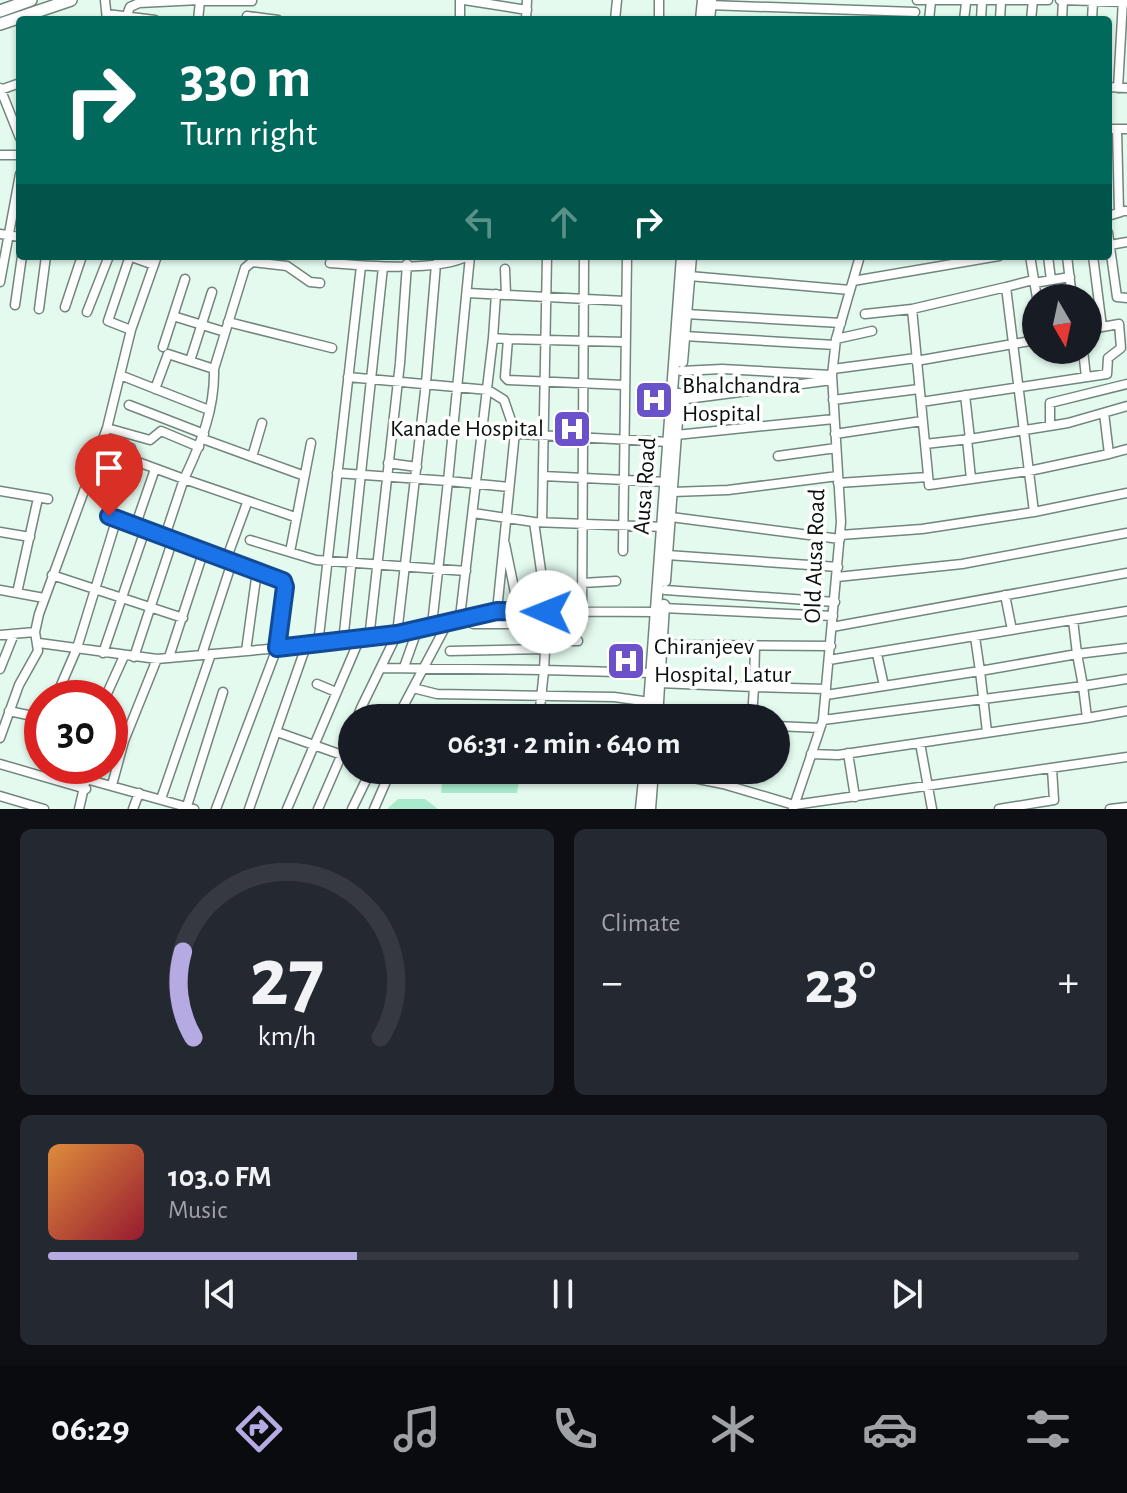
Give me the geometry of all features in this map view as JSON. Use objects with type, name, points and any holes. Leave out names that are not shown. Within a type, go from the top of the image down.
[{"type":"highway","points":[[0,11],[31,0]]},
{"type":"highway","points":[[24,16],[71,0]]},
{"type":"main road","name":"Ausa Road","points":[[650,702],[656,678],[668,523],[666,482],[672,438],[682,260]]},
{"type":"main road","points":[[657,704],[656,678],[662,645],[660,610],[665,590],[672,492],[672,438],[679,400],[691,260]]},
{"type":"main road","points":[[641,809],[644,784]]},
{"type":"main road","points":[[650,809],[653,784]]},
{"type":"street","points":[[462,0],[527,10]]},
{"type":"street","points":[[854,11],[856,0]]},
{"type":"street","points":[[884,12],[885,0]]},
{"type":"street","points":[[707,2],[784,3],[914,16],[917,0],[1048,0]]},
{"type":"street","points":[[1062,0],[1125,2],[1118,88]]},
{"type":"street","points":[[127,15],[130,7],[139,3],[253,1]]},
{"type":"street","points":[[820,16],[821,8]]},
{"type":"street","points":[[117,16],[133,16]]},
{"type":"street","points":[[0,89],[16,128]]},
{"type":"street","points":[[1124,212],[1112,129],[1127,129]]},
{"type":"street","points":[[0,282],[4,235],[16,189]]},
{"type":"street","points":[[1112,258],[1117,297],[1127,298]]},
{"type":"street","points":[[15,305],[21,260]]},
{"type":"street","points":[[39,309],[45,260]]},
{"type":"street","points":[[65,307],[81,260]]},
{"type":"street","points":[[87,312],[107,260]]},
{"type":"street","points":[[129,260],[108,321],[131,330]]},
{"type":"street","points":[[432,625],[468,293],[465,260]]},
{"type":"street","points":[[540,704],[547,624],[538,522],[543,476],[547,260]]},
{"type":"street","points":[[582,612],[584,260]]},
{"type":"street","points":[[623,551],[627,260]]},
{"type":"street","name":"Old Ausa Road","points":[[794,807],[822,724],[826,692],[840,537],[832,375],[836,342],[859,260]]},
{"type":"street","points":[[689,276],[852,286],[979,260]]},
{"type":"street","points":[[1031,260],[1035,284]]},
{"type":"street","points":[[1048,260],[1051,280]]},
{"type":"street","points":[[1068,260],[1071,284]]},
{"type":"street","points":[[1094,260],[1097,284]]},
{"type":"street","points":[[0,735],[39,643],[35,632],[44,598],[107,428],[131,330],[155,261]]},
{"type":"street","points":[[134,657],[152,607],[184,479],[202,440],[214,397],[214,369],[245,268],[252,262],[287,266],[310,282],[320,283]]},
{"type":"street","points":[[318,645],[359,262]]},
{"type":"street","points":[[330,263],[431,262],[426,383],[397,634],[363,704]]},
{"type":"street","points":[[343,642],[388,263]]},
{"type":"street","points":[[369,639],[398,381],[407,264]]},
{"type":"street","points":[[462,617],[493,338],[505,269]]},
{"type":"street","points":[[1114,272],[1127,270]]},
{"type":"street","points":[[865,314],[912,309],[1034,281],[1070,277]]},
{"type":"street","points":[[163,347],[185,279]]},
{"type":"street","points":[[1006,287],[1034,512]]},
{"type":"street","points":[[190,361],[212,292]]},
{"type":"street","points":[[468,293],[625,301]]},
{"type":"street","points":[[912,309],[929,485],[1029,471],[1127,449]]},
{"type":"street","points":[[686,314],[841,323]]},
{"type":"street","points":[[173,316],[225,332]]},
{"type":"street","points":[[228,322],[332,348]]},
{"type":"street","points":[[921,402],[1107,374],[1108,358],[1121,348],[1119,324],[1102,327]]},
{"type":"street","points":[[684,336],[836,342],[872,331]]},
{"type":"street","points":[[493,338],[625,342]]},
{"type":"street","points":[[508,339],[505,377],[508,380],[624,385]]},
{"type":"street","points":[[679,400],[1022,343]]},
{"type":"street","points":[[155,389],[167,355],[214,369]]},
{"type":"street","points":[[1085,364],[1086,377]]},
{"type":"street","points":[[681,371],[722,369],[832,375]]},
{"type":"street","points":[[348,377],[488,390],[504,400],[515,432],[502,531],[497,611]]},
{"type":"street","points":[[118,380],[155,389],[209,410]]},
{"type":"street","points":[[1050,425],[1050,403],[1127,384]]},
{"type":"street","points":[[833,400],[919,389]]},
{"type":"street","points":[[965,395],[971,479]]},
{"type":"street","points":[[129,405],[202,440]]},
{"type":"street","points":[[925,444],[1050,425],[1127,406]]},
{"type":"street","points":[[1104,413],[1109,454]]},
{"type":"street","points":[[515,432],[623,439],[672,438],[834,419]]},
{"type":"street","points":[[835,434],[922,421]]},
{"type":"street","points":[[252,457],[262,423]]},
{"type":"street","points":[[107,428],[150,440],[161,431],[202,440],[302,475]]},
{"type":"street","points":[[290,552],[302,475],[311,443]]},
{"type":"street","points":[[131,448],[109,509],[110,518],[283,581],[285,587],[277,648],[216,809]]},
{"type":"street","points":[[778,456],[836,448]]},
{"type":"street","points":[[127,458],[247,503],[295,517]]},
{"type":"street","points":[[388,463],[417,467]]},
{"type":"street","points":[[135,527],[155,469]]},
{"type":"street","points":[[337,473],[416,477],[509,487]]},
{"type":"street","points":[[543,476],[666,482]]},
{"type":"street","points":[[672,492],[838,479],[928,477]]},
{"type":"street","points":[[0,491],[43,498],[17,593]]},
{"type":"street","points":[[473,513],[538,522],[668,523],[840,537],[922,529],[1034,512],[1127,493]]},
{"type":"street","points":[[161,799],[206,654],[247,503]]},
{"type":"street","points":[[63,680],[77,648],[116,521]]},
{"type":"street","points":[[103,653],[145,530]]},
{"type":"street","points":[[502,531],[519,612]]},
{"type":"street","points":[[0,532],[30,537]]},
{"type":"street","points":[[837,577],[962,564],[1127,533]]},
{"type":"street","points":[[250,540],[327,561],[466,571]]},
{"type":"street","points":[[169,657],[203,553]]},
{"type":"street","points":[[667,555],[838,567]]},
{"type":"street","points":[[246,651],[257,571]]},
{"type":"street","points":[[832,627],[1127,573]]},
{"type":"street","points":[[52,575],[183,618]]},
{"type":"street","points":[[582,583],[616,581]]},
{"type":"street","points":[[0,590],[44,598]]},
{"type":"street","points":[[665,590],[835,602]]},
{"type":"street","points":[[1005,595],[1012,630]]},
{"type":"street","points":[[39,643],[157,659],[369,639],[497,611],[660,610],[833,616]]},
{"type":"street","points":[[829,660],[1127,611]]},
{"type":"street","points":[[462,617],[473,624],[547,624]]},
{"type":"street","points":[[404,704],[450,620]]},
{"type":"street","points":[[1073,620],[1087,718]]},
{"type":"street","points":[[404,667],[418,628]]},
{"type":"street","points":[[0,635],[35,632]]},
{"type":"street","points":[[0,669],[14,634]]},
{"type":"street","points":[[975,637],[987,732]]},
{"type":"street","points":[[287,809],[359,640]]},
{"type":"street","points":[[450,651],[578,641]]},
{"type":"street","points":[[662,645],[831,646]]},
{"type":"street","points":[[249,809],[306,646]]},
{"type":"street","points":[[753,704],[755,646]]},
{"type":"street","points":[[381,668],[544,670],[826,692],[884,686],[1127,648]]},
{"type":"street","points":[[877,654],[884,686]]},
{"type":"street","points":[[113,680],[124,656]]},
{"type":"street","points":[[128,731],[157,659]]},
{"type":"street","points":[[790,725],[822,724],[1127,679]]},
{"type":"street","points":[[317,684],[336,692]]},
{"type":"street","points":[[413,688],[437,694],[614,697],[650,702]]},
{"type":"street","points":[[79,809],[86,784],[112,785],[190,808],[223,692]]},
{"type":"street","points":[[9,711],[24,714]]},
{"type":"street","points":[[811,754],[848,753],[1127,711]]},
{"type":"street","points":[[277,732],[338,754]]},
{"type":"street","points":[[920,743],[932,809]]},
{"type":"street","points":[[848,753],[855,797]]},
{"type":"street","points":[[723,784],[794,807],[1127,757]]},
{"type":"street","points":[[0,764],[24,770]]},
{"type":"street","points":[[318,809],[338,764]]},
{"type":"street","points":[[999,809],[1054,804],[1052,769]]},
{"type":"street","points":[[352,809],[364,784]]},
{"type":"street","points":[[374,809],[385,784]]},
{"type":"street","points":[[133,809],[139,793]]},
{"type":"street","points":[[0,796],[44,809]]},
{"type":"street","points":[[1114,809],[1127,807]]},
{"type":"green space","points":[[442,784],[519,784],[517,793],[441,793]]},
{"type":"green space","points":[[398,799],[425,799],[438,809],[387,809]]},
{"type":"place","name":"Bhalchandra Hospital","points":[[654,400]]},
{"type":"place","name":"Kanade Hospital","points":[[572,429]]},
{"type":"place","name":"Chiranjeev Hospital, Latur","points":[[626,661]]},
{"type":"route","points":[[109,516],[283,581],[285,587],[277,648],[397,634],[497,611],[547,612]]}]
